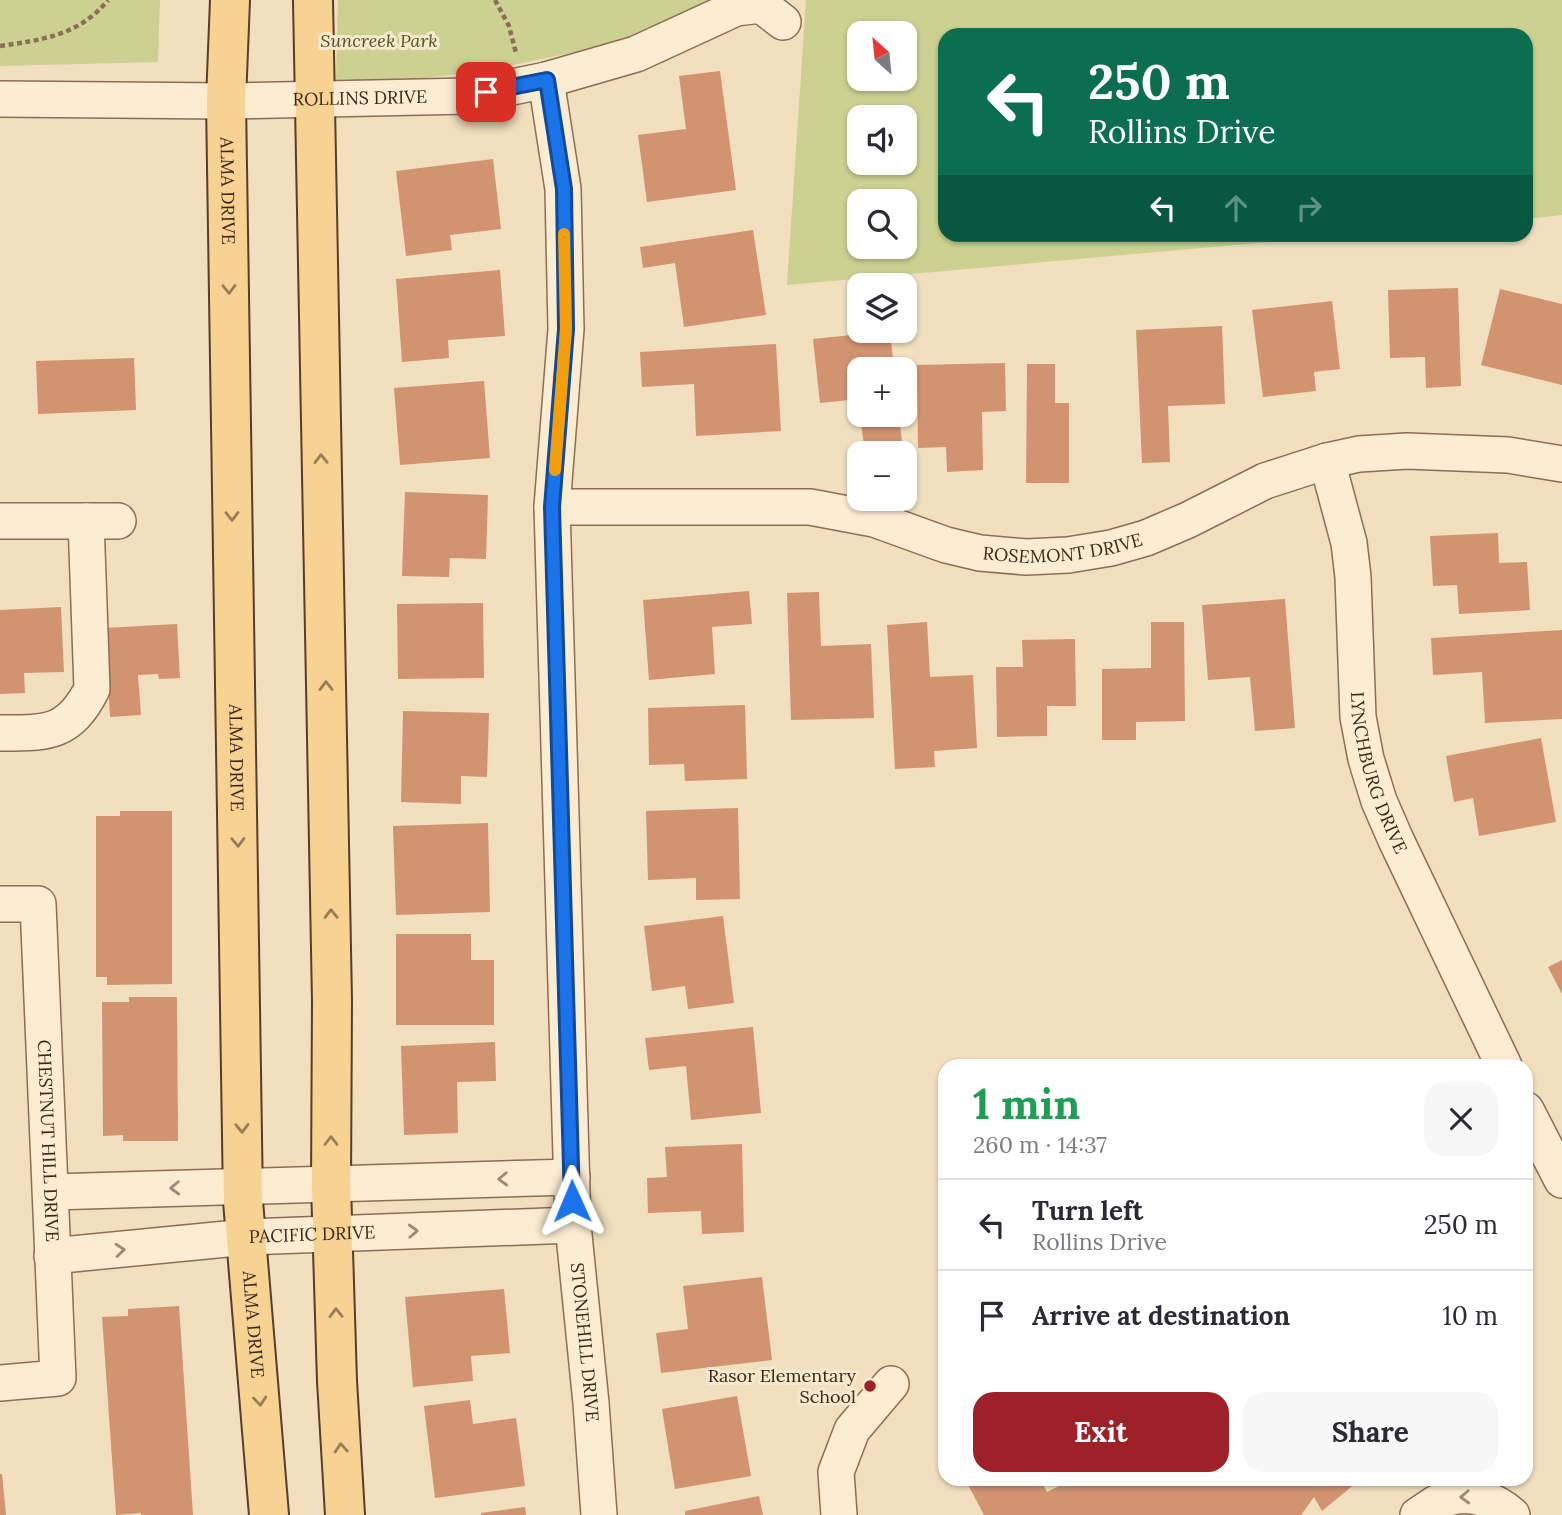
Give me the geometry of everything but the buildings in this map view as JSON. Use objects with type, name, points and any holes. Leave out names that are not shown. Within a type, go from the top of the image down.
[{"type":"main road","name":"ALMA DRIVE","points":[[229,0],[226,101],[244,1187],[269,1515]]},
{"type":"main road","points":[[313,0],[332,1001],[331,1185],[337,1381],[345,1515]]},
{"type":"street","name":"ROLLINS DRIVE","points":[[0,99],[226,101],[468,96],[535,83],[636,54],[736,8],[761,5],[783,22]]},
{"type":"street","name":"STONEHILL DRIVE","points":[[535,83],[564,189],[565,315],[552,507],[573,1224],[599,1515]]},
{"type":"street","name":"ROSEMONT DRIVE","points":[[552,507],[810,507],[874,519],[946,545],[980,553],[1026,557],[1058,556],[1111,548],[1146,538],[1265,481],[1327,461],[1359,454],[1407,451],[1508,455],[1562,464]]},
{"type":"street","name":"LYNCHBURG DRIVE","points":[[1327,461],[1349,543],[1353,577],[1358,717],[1366,760],[1378,801],[1391,830],[1501,1059]]},
{"type":"street","points":[[0,521],[102,521],[92,689],[80,711],[58,729],[0,733]]},
{"type":"street","name":"CHESTNUT HILL DRIVE","points":[[0,904],[37,904],[58,1378],[0,1383]]},
{"type":"street","points":[[1533,1124],[1562,1180]]},
{"type":"street","points":[[51,1192],[572,1177]]},
{"type":"street","name":"PACIFIC DRIVE","points":[[52,1256],[247,1237],[573,1224]]},
{"type":"street","points":[[839,1515],[836,1472],[852,1430],[891,1384]]},
{"type":"street","points":[[1418,1515],[1448,1497],[1478,1497],[1499,1504],[1512,1515]]},
{"type":"path","points":[[0,46],[37,41],[70,30],[95,16],[108,0]]},
{"type":"path","points":[[495,0],[535,83]]},
{"type":"green space","points":[[0,0],[160,0],[158,62],[0,66]]},
{"type":"green space","name":"Suncreek Park","points":[[338,0],[741,0],[609,45],[489,70],[401,81],[336,84]]},
{"type":"green space","points":[[806,0],[1562,0],[1562,215],[1533,218],[1533,28],[938,28],[938,242],[1269,242],[917,273],[847,273],[847,280],[787,285]]},
{"type":"slow traffic","points":[[555,470],[566,329],[564,234]]},
{"type":"place","name":"Rasor Elementary School","points":[[870,1386]]},
{"type":"route","points":[[486,92],[547,80],[564,189],[566,329],[552,507],[572,1201]]}]
